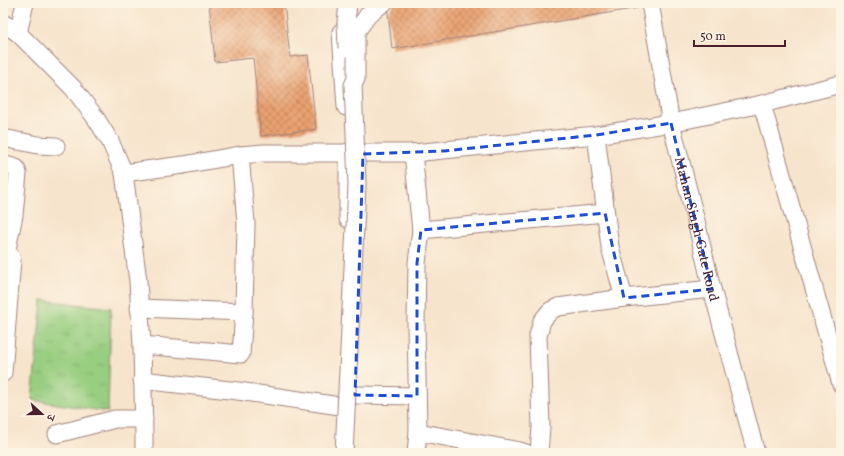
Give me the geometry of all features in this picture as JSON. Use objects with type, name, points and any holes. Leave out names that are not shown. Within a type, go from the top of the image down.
[{"type":"street","points":[[18,33],[25,3]]},
{"type":"street","points":[[353,85],[356,80],[356,32],[368,14],[383,3]]},
{"type":"street","name":"Mahan Singh Gate Road","points":[[650,3],[671,123],[712,289],[756,453]]},
{"type":"street","points":[[344,453],[357,185],[353,85],[349,79],[345,4]]},
{"type":"street","points":[[338,453],[348,232],[356,154],[360,76],[350,17],[345,4]]},
{"type":"street","points":[[3,24],[18,33],[73,88],[95,117],[110,141],[124,173],[140,308],[144,453]]},
{"type":"street","points":[[124,173],[183,166],[240,155],[263,153],[413,153],[596,135],[671,123],[762,104],[841,84]]},
{"type":"street","points":[[762,104],[841,384]]},
{"type":"street","points":[[596,135],[610,247],[624,298]]},
{"type":"street","points":[[3,138],[38,145],[56,146]]},
{"type":"street","points":[[413,153],[421,230],[417,263],[416,300],[418,432],[416,453]]},
{"type":"street","points":[[351,453],[363,222],[356,154]]},
{"type":"street","points":[[142,345],[241,354],[244,312],[246,223],[240,155]]},
{"type":"street","points":[[3,164],[16,168],[18,173],[9,213],[5,254],[11,257],[12,260],[3,373]]},
{"type":"street","points":[[421,230],[605,213]]},
{"type":"street","points":[[538,453],[541,427],[538,336],[542,321],[550,312],[558,307],[624,298],[712,289]]},
{"type":"street","points":[[140,308],[244,312]]},
{"type":"street","points":[[142,380],[238,391],[340,406]]},
{"type":"street","points":[[354,396],[417,396]]},
{"type":"street","points":[[57,434],[115,419],[144,419]]},
{"type":"street","points":[[418,432],[526,453]]},
{"type":"highlighted area","points":[[671,123],[712,289],[624,298],[605,213],[421,230],[417,263],[417,396],[355,395],[363,154],[444,151],[596,135]]},
{"type":"green space","points":[[42,300],[111,308],[108,412],[32,400]]},
{"type":"building","points":[[209,3],[284,3],[290,57],[308,55],[316,129],[261,136],[253,58],[215,62]]},
{"type":"building","points":[[393,3],[637,3],[638,8],[392,49],[388,12]]}]
